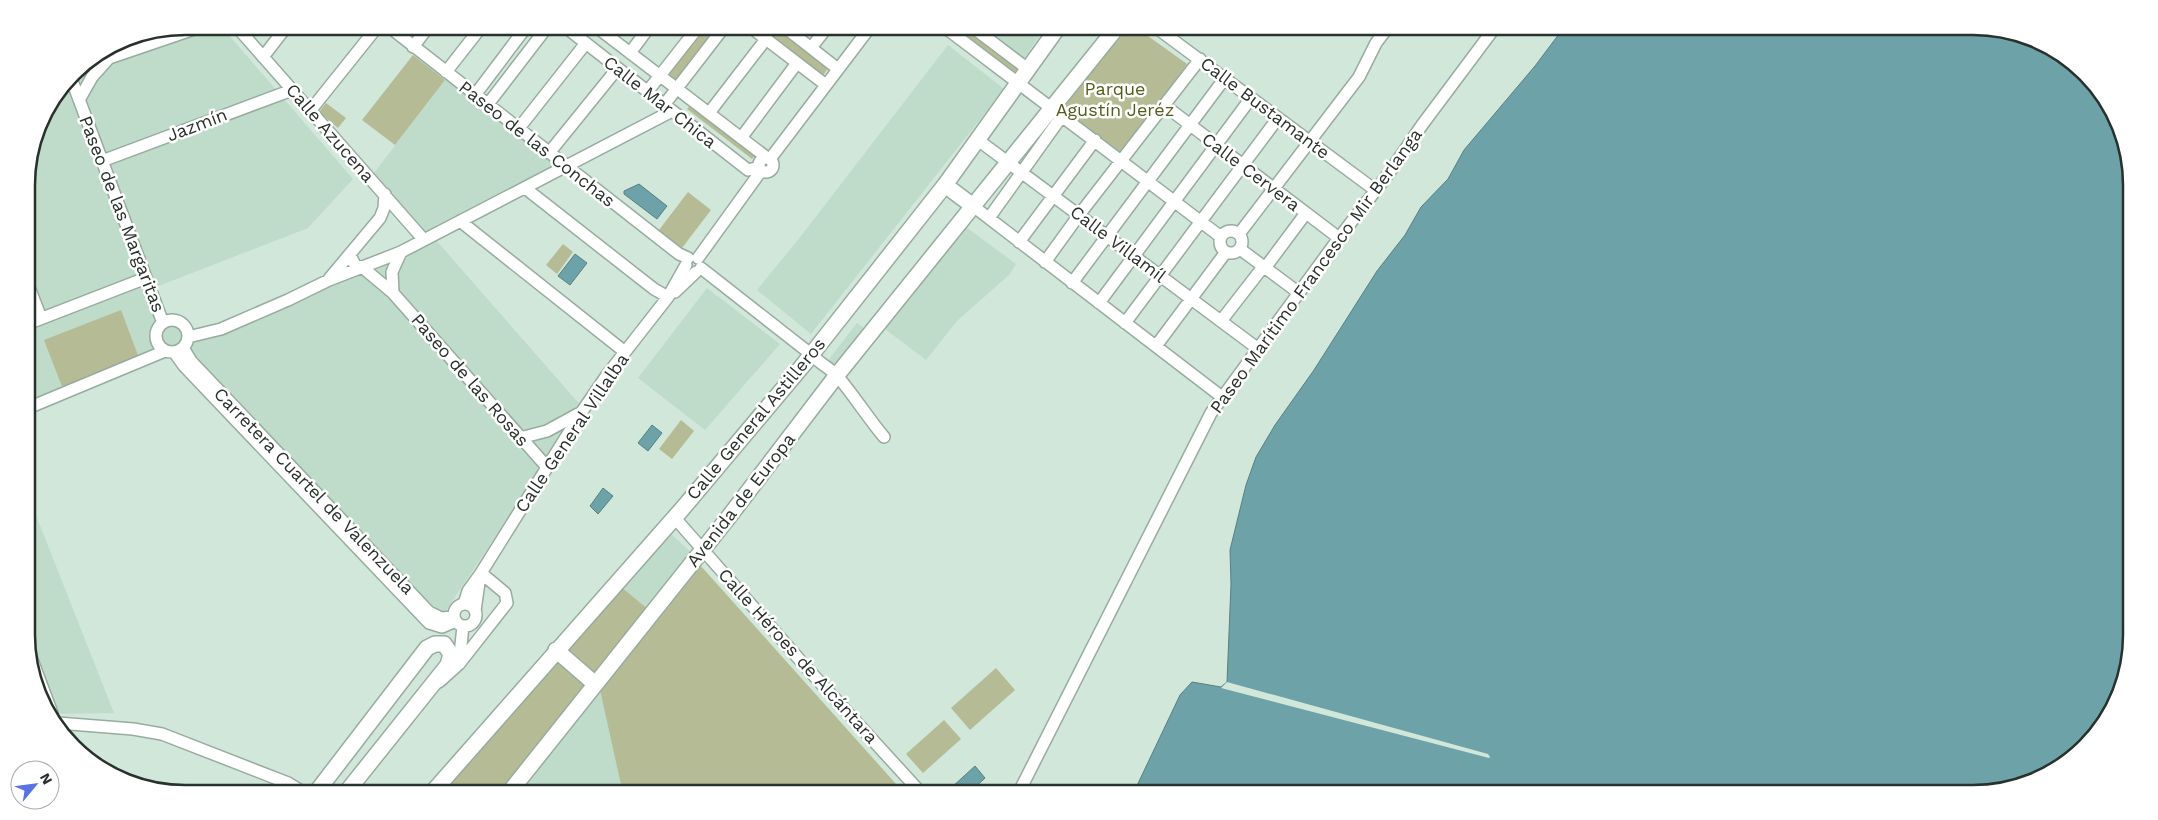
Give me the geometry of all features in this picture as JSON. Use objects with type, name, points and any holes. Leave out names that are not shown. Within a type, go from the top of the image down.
[{"type":"main road","name":"Calle General Astilleros","points":[[439,785],[674,517],[812,355],[945,184],[1053,35]]},
{"type":"main road","name":"Avenida de Europa","points":[[515,785],[594,683],[703,550],[837,375],[1007,162],[1057,112],[1112,35]]},
{"type":"main road","points":[[945,184],[973,206]]},
{"type":"main road","points":[[322,785],[429,647],[439,643],[447,647],[451,654],[453,665],[424,694],[352,785]]},
{"type":"main road","points":[[556,650],[594,683]]},
{"type":"street","points":[[106,58],[175,35]]},
{"type":"street","name":"Calle Azucena","points":[[244,35],[424,240]]},
{"type":"street","points":[[263,57],[280,35]]},
{"type":"street","points":[[310,111],[371,35]]},
{"type":"street","name":"Paseo de las Conchas","points":[[399,35],[837,375],[884,437]]},
{"type":"street","points":[[414,47],[423,35]]},
{"type":"street","points":[[446,72],[475,35]]},
{"type":"street","points":[[475,95],[520,35]]},
{"type":"street","points":[[488,104],[541,35]]},
{"type":"street","name":"Calle Mar Chica","points":[[575,35],[748,170],[760,169]]},
{"type":"street","name":"Calle Mar Chica","points":[[607,35],[768,158]]},
{"type":"street","points":[[630,53],[643,35]]},
{"type":"street","points":[[648,92],[692,35]]},
{"type":"street","points":[[35,405],[178,347],[288,300],[329,280],[401,252],[566,166],[668,108],[677,89],[718,35]]},
{"type":"street","points":[[760,35],[826,85]]},
{"type":"street","points":[[794,35],[838,69]]},
{"type":"street","points":[[811,48],[821,35]]},
{"type":"street","points":[[768,158],[864,35]]},
{"type":"street","points":[[954,35],[1221,236]]},
{"type":"street","points":[[983,35],[1029,70]]},
{"type":"street","name":"Calle Bustamante","points":[[1167,35],[1376,190]]},
{"type":"street","points":[[1239,234],[1358,77],[1382,35]]},
{"type":"street","name":"Paseo Marítimo Francesco Mir Berlanga","points":[[1022,785],[1211,414],[1257,348],[1489,35]]},
{"type":"street","points":[[976,52],[987,38]]},
{"type":"street","points":[[709,113],[766,40]]},
{"type":"street","points":[[519,128],[586,44]]},
{"type":"street","points":[[79,100],[92,77],[109,58]]},
{"type":"street","points":[[1045,262],[1200,59]]},
{"type":"street","points":[[741,138],[798,63]]},
{"type":"street","points":[[549,153],[617,69]]},
{"type":"street","points":[[1072,283],[1226,78]]},
{"type":"street","name":"Paseo de las Margaritas","points":[[74,85],[163,322]]},
{"type":"street","name":"Jazmín","points":[[102,161],[292,90]]},
{"type":"street","points":[[1099,303],[1251,98]]},
{"type":"street","name":"Calle Cervera","points":[[1164,106],[1339,238]]},
{"type":"street","points":[[989,218],[1022,172],[1057,112]]},
{"type":"street","points":[[1125,323],[1278,118]]},
{"type":"street","name":"Calle Villamíl","points":[[978,140],[1257,348]]},
{"type":"street","points":[[1019,242],[1095,140]]},
{"type":"street","name":"Calle General Villalba","points":[[464,604],[468,591],[583,410],[625,352],[694,264],[760,169],[759,162],[768,158]]},
{"type":"street","points":[[525,188],[654,289],[668,297]]},
{"type":"street","points":[[329,280],[382,212],[384,194]]},
{"type":"street","points":[[973,206],[1222,397]]},
{"type":"street","points":[[382,212],[398,214],[406,218]]},
{"type":"street","points":[[1221,321],[1306,213]]},
{"type":"street","points":[[460,221],[625,352]]},
{"type":"street","points":[[1221,236],[1229,231],[1239,234]]},
{"type":"street","points":[[1221,236],[1220,245],[1226,252],[1232,254],[1240,249],[1242,243],[1239,234]]},
{"type":"street","points":[[1240,249],[1299,293]]},
{"type":"street","points":[[393,293],[392,272],[401,252]]},
{"type":"street","points":[[1156,346],[1226,252]]},
{"type":"street","name":"Paseo de las Rosas","points":[[350,255],[355,264],[362,267],[393,293],[547,467]]},
{"type":"street","points":[[35,321],[146,278]]},
{"type":"street","points":[[35,303],[41,318]]},
{"type":"street","points":[[173,320],[180,322],[185,327],[178,347],[158,345],[156,337],[158,329],[163,322],[173,320]]},
{"type":"street","name":"Carretera Cuartel de Valenzuela","points":[[178,347],[429,612],[441,618],[458,621]]},
{"type":"street","name":"Carretera Cuartel de Valenzuela","points":[[178,347],[197,379],[434,626]]},
{"type":"street","points":[[520,438],[560,425],[583,410]]},
{"type":"street","name":"Calle Héroes de Alcántara","points":[[674,517],[806,667],[914,785]]},
{"type":"street","points":[[453,665],[507,603],[505,594],[481,573]]},
{"type":"street","name":"Calle General Villalba","points":[[476,611],[481,573]]},
{"type":"street","points":[[429,647],[435,637],[436,631],[434,626],[442,627],[458,621],[467,626],[474,622],[476,611],[471,606],[464,604],[457,609],[458,621],[453,665]]},
{"type":"street","points":[[64,723],[133,729],[162,734],[291,785]]},
{"type":"shaded area","points":[[229,35],[353,179],[308,228],[156,287],[169,321],[178,322],[191,329],[199,330],[291,302],[341,282],[435,239],[582,407],[445,612],[437,613],[163,348],[35,399],[36,165],[46,128],[60,102],[86,72],[102,60],[128,46],[165,36]]},
{"type":"shaded area","points":[[991,35],[1040,35],[1023,60]]},
{"type":"shaded area","points":[[948,45],[1004,89],[811,334],[757,290],[801,236]]},
{"type":"shaded area","points":[[445,80],[558,164],[426,234],[371,177]]},
{"type":"shaded area","points":[[966,227],[1016,264],[1009,275],[957,321],[926,360],[885,329]]},
{"type":"shaded area","points":[[707,288],[780,344],[705,430],[638,378]]},
{"type":"shaded area","points":[[857,323],[867,330],[835,370],[826,363]]},
{"type":"shaded area","points":[[35,513],[114,713],[58,714],[50,701],[43,683],[35,645]]},
{"type":"shaded area","points":[[672,535],[693,554],[649,610],[620,586]]},
{"type":"shaded area","points":[[600,690],[621,785],[520,785]]},
{"type":"green space","points":[[698,35],[713,35],[676,84],[666,77]]},
{"type":"green space","points":[[768,35],[788,35],[829,67],[822,77]]},
{"type":"green space","points":[[959,35],[976,35],[1018,68],[1012,77]]},
{"type":"green space","name":"Parque Agustín Jeréz","points":[[1123,35],[1147,35],[1187,64],[1123,154],[1058,106]]},
{"type":"green space","points":[[413,55],[445,80],[395,145],[362,120]]},
{"type":"green space","points":[[326,103],[346,118],[338,128],[319,112]]},
{"type":"green space","points":[[692,103],[757,153],[752,159],[687,109]]},
{"type":"green space","points":[[688,192],[711,210],[682,248],[659,230]]},
{"type":"green space","points":[[563,244],[573,252],[557,274],[546,265]]},
{"type":"green space","points":[[121,310],[139,358],[63,389],[44,340]]},
{"type":"green space","points":[[681,420],[694,431],[672,459],[659,449]]},
{"type":"green space","points":[[700,565],[897,785],[621,785],[600,690]]},
{"type":"green space","points":[[620,586],[649,610],[593,675],[561,648]]},
{"type":"green space","points":[[555,657],[586,684],[507,785],[443,785]]},
{"type":"green space","points":[[996,668],[1015,690],[970,730],[951,708]]},
{"type":"green space","points":[[944,720],[961,739],[923,773],[906,754]]},
{"type":"water","points":[[1558,35],[1993,36],[2021,43],[2048,55],[2079,79],[2092,94],[2112,128],[2122,165],[2123,635],[2122,655],[2118,674],[2108,701],[2092,726],[2064,754],[2039,770],[2021,777],[1983,785],[1137,785],[1180,695],[1192,682],[1221,687],[1227,682],[1231,584],[1230,550],[1246,485],[1256,457],[1275,425],[1314,370],[1377,271],[1405,235],[1421,207],[1448,179],[1464,150],[1535,66]]},
{"type":"water","points":[[639,184],[667,206],[657,219],[624,194],[624,191]]},
{"type":"water","points":[[575,254],[587,263],[570,285],[558,276]]},
{"type":"water","points":[[652,425],[662,433],[648,451],[638,443]]},
{"type":"water","points":[[603,488],[613,496],[598,514],[590,506]]},
{"type":"water","points":[[975,766],[985,778],[978,785],[954,785]]},
{"type":"pier","points":[[1227,682],[1488,754],[1490,757],[1221,688]]}]
